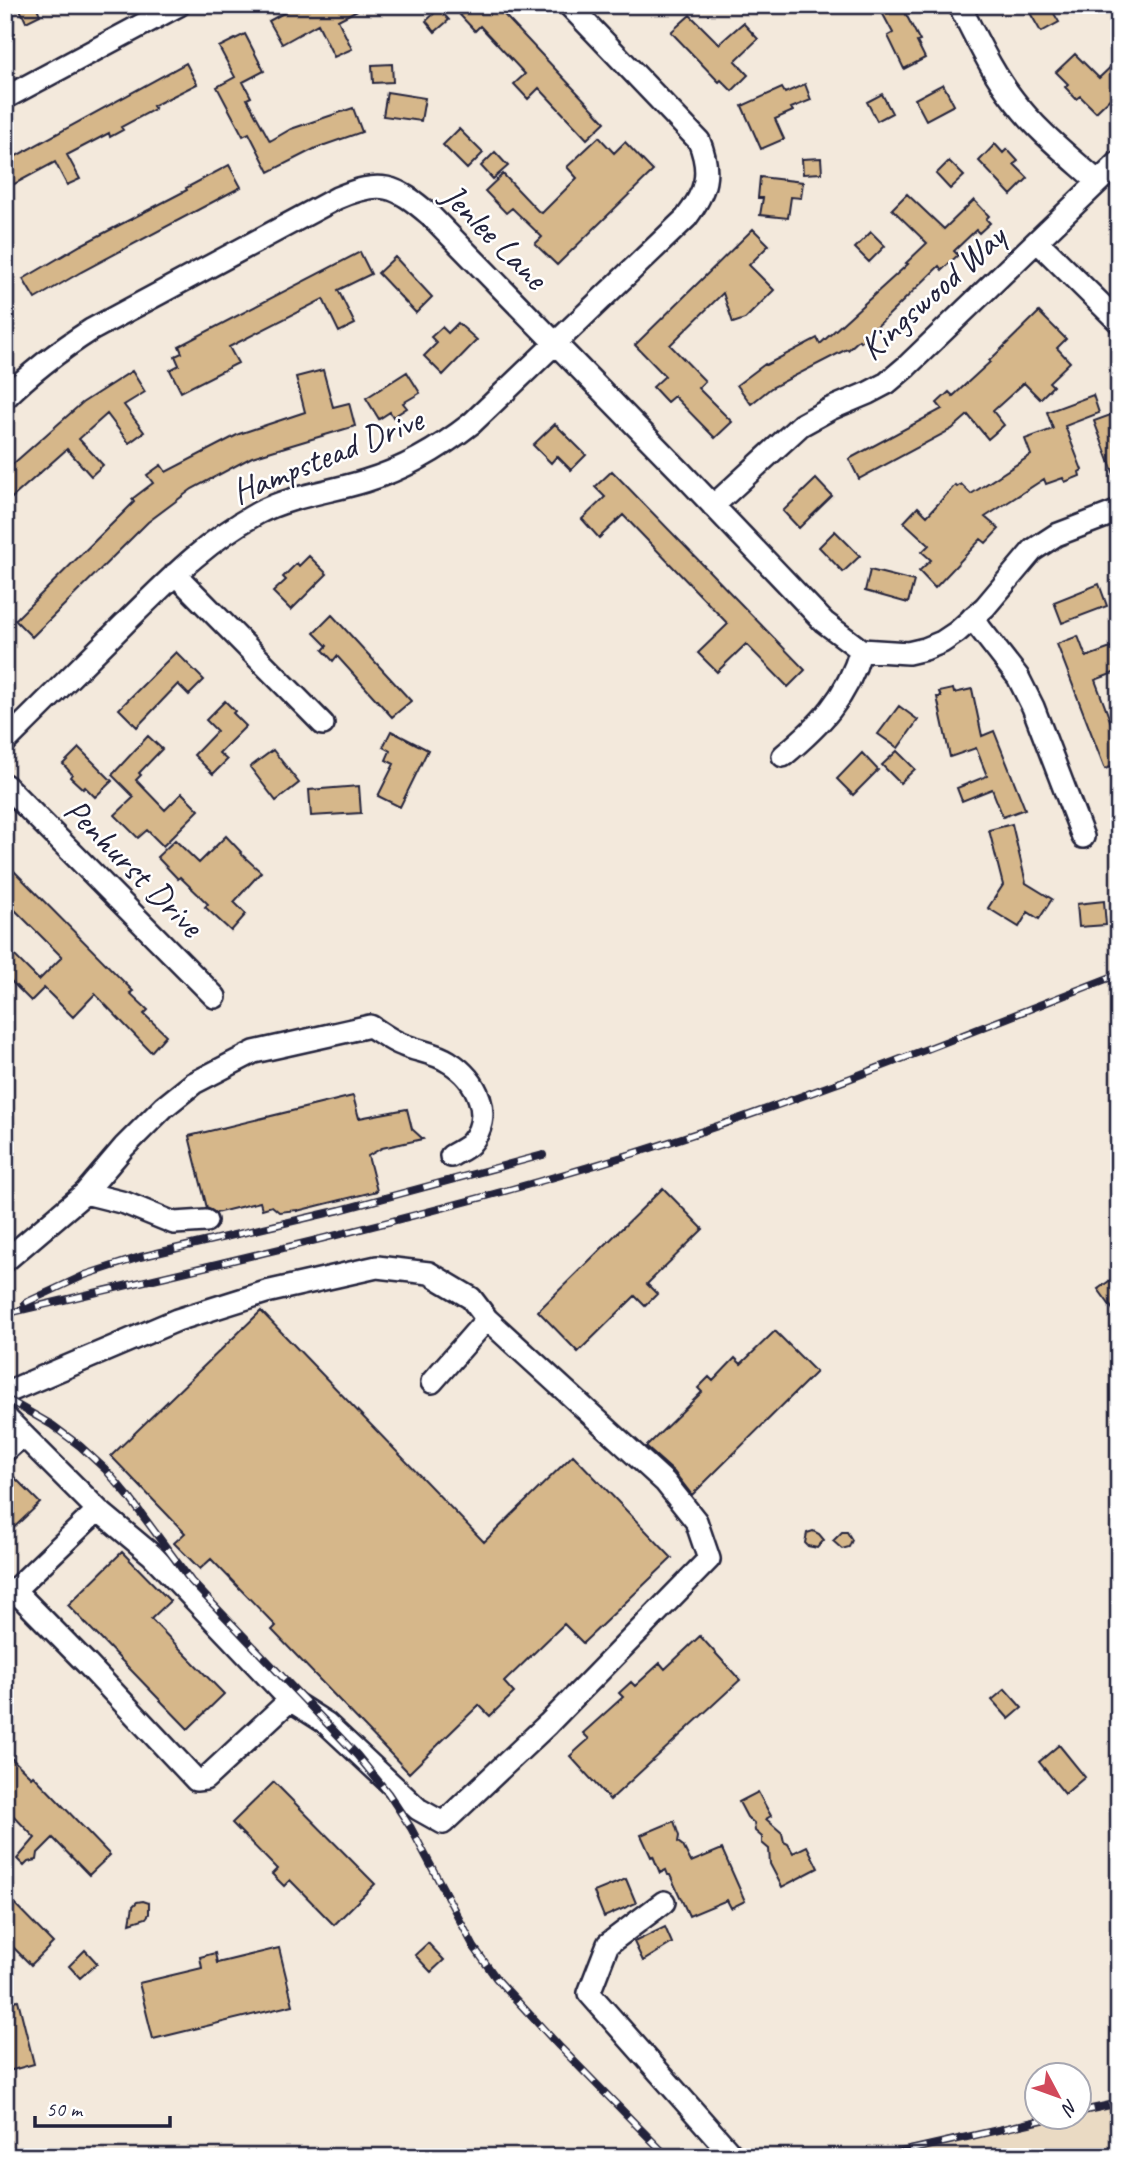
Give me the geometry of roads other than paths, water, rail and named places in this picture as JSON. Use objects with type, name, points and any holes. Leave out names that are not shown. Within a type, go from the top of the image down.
[{"type":"street","points":[[5,97],[178,5]]},
{"type":"street","name":"Hampstead Drive","points":[[5,742],[175,573],[221,535],[261,512],[294,500],[367,481],[399,469],[445,444],[472,423],[686,218],[701,195],[707,178],[705,156],[699,141],[569,5]]},
{"type":"street","points":[[959,5],[1012,98],[1043,132],[1098,182]]},
{"type":"street","name":"Kingswood Way","points":[[713,506],[801,425],[887,383],[1119,162]]},
{"type":"street","name":"Jenlee Lane","points":[[5,398],[26,377],[91,330],[337,198],[366,188],[385,187],[406,194],[430,215],[824,622],[861,650]]},
{"type":"street","points":[[1037,241],[1119,322]]},
{"type":"street","points":[[783,756],[821,722],[835,705],[854,673],[861,650],[908,653],[942,642],[972,618],[1012,577],[1033,550],[1056,535],[1119,510]]},
{"type":"street","points":[[175,573],[323,724]]},
{"type":"street","points":[[972,618],[1018,677],[1083,837]]},
{"type":"street","name":"Penhurst Drive","points":[[5,785],[215,997]]},
{"type":"street","points":[[5,1261],[85,1193],[124,1147],[164,1107],[194,1083],[254,1052],[370,1026],[399,1044],[447,1060],[466,1075],[479,1095],[483,1111],[479,1130],[469,1145],[451,1156]]},
{"type":"street","points":[[85,1193],[125,1203],[174,1223],[206,1221]]},
{"type":"street","points":[[5,1392],[177,1320],[266,1292],[377,1267],[429,1273],[471,1298],[487,1319],[665,1482],[696,1521],[709,1559],[548,1724],[443,1823],[418,1809],[326,1723],[290,1700],[152,1555],[98,1510],[5,1418]]},
{"type":"street","points":[[432,1382],[487,1319]]},
{"type":"street","points":[[5,1451],[23,1435]]},
{"type":"street","points":[[98,1510],[10,1594],[87,1664],[196,1780],[205,1779],[290,1700]]},
{"type":"street","points":[[664,1902],[608,1944],[589,1993],[734,2157]]},
{"type":"railway","points":[[5,1314],[400,1219],[635,1153],[818,1090],[1119,974]]},
{"type":"railway","points":[[25,1303],[85,1275],[140,1257],[340,1210],[543,1155]]},
{"type":"railway","points":[[5,1398],[52,1425],[105,1469],[191,1581],[357,1755],[388,1793],[411,1828],[474,1947],[496,1978],[668,2157]]},
{"type":"railway","points":[[1092,2109],[1119,2103]]},
{"type":"railway","points":[[879,2157],[1023,2124]]}]
